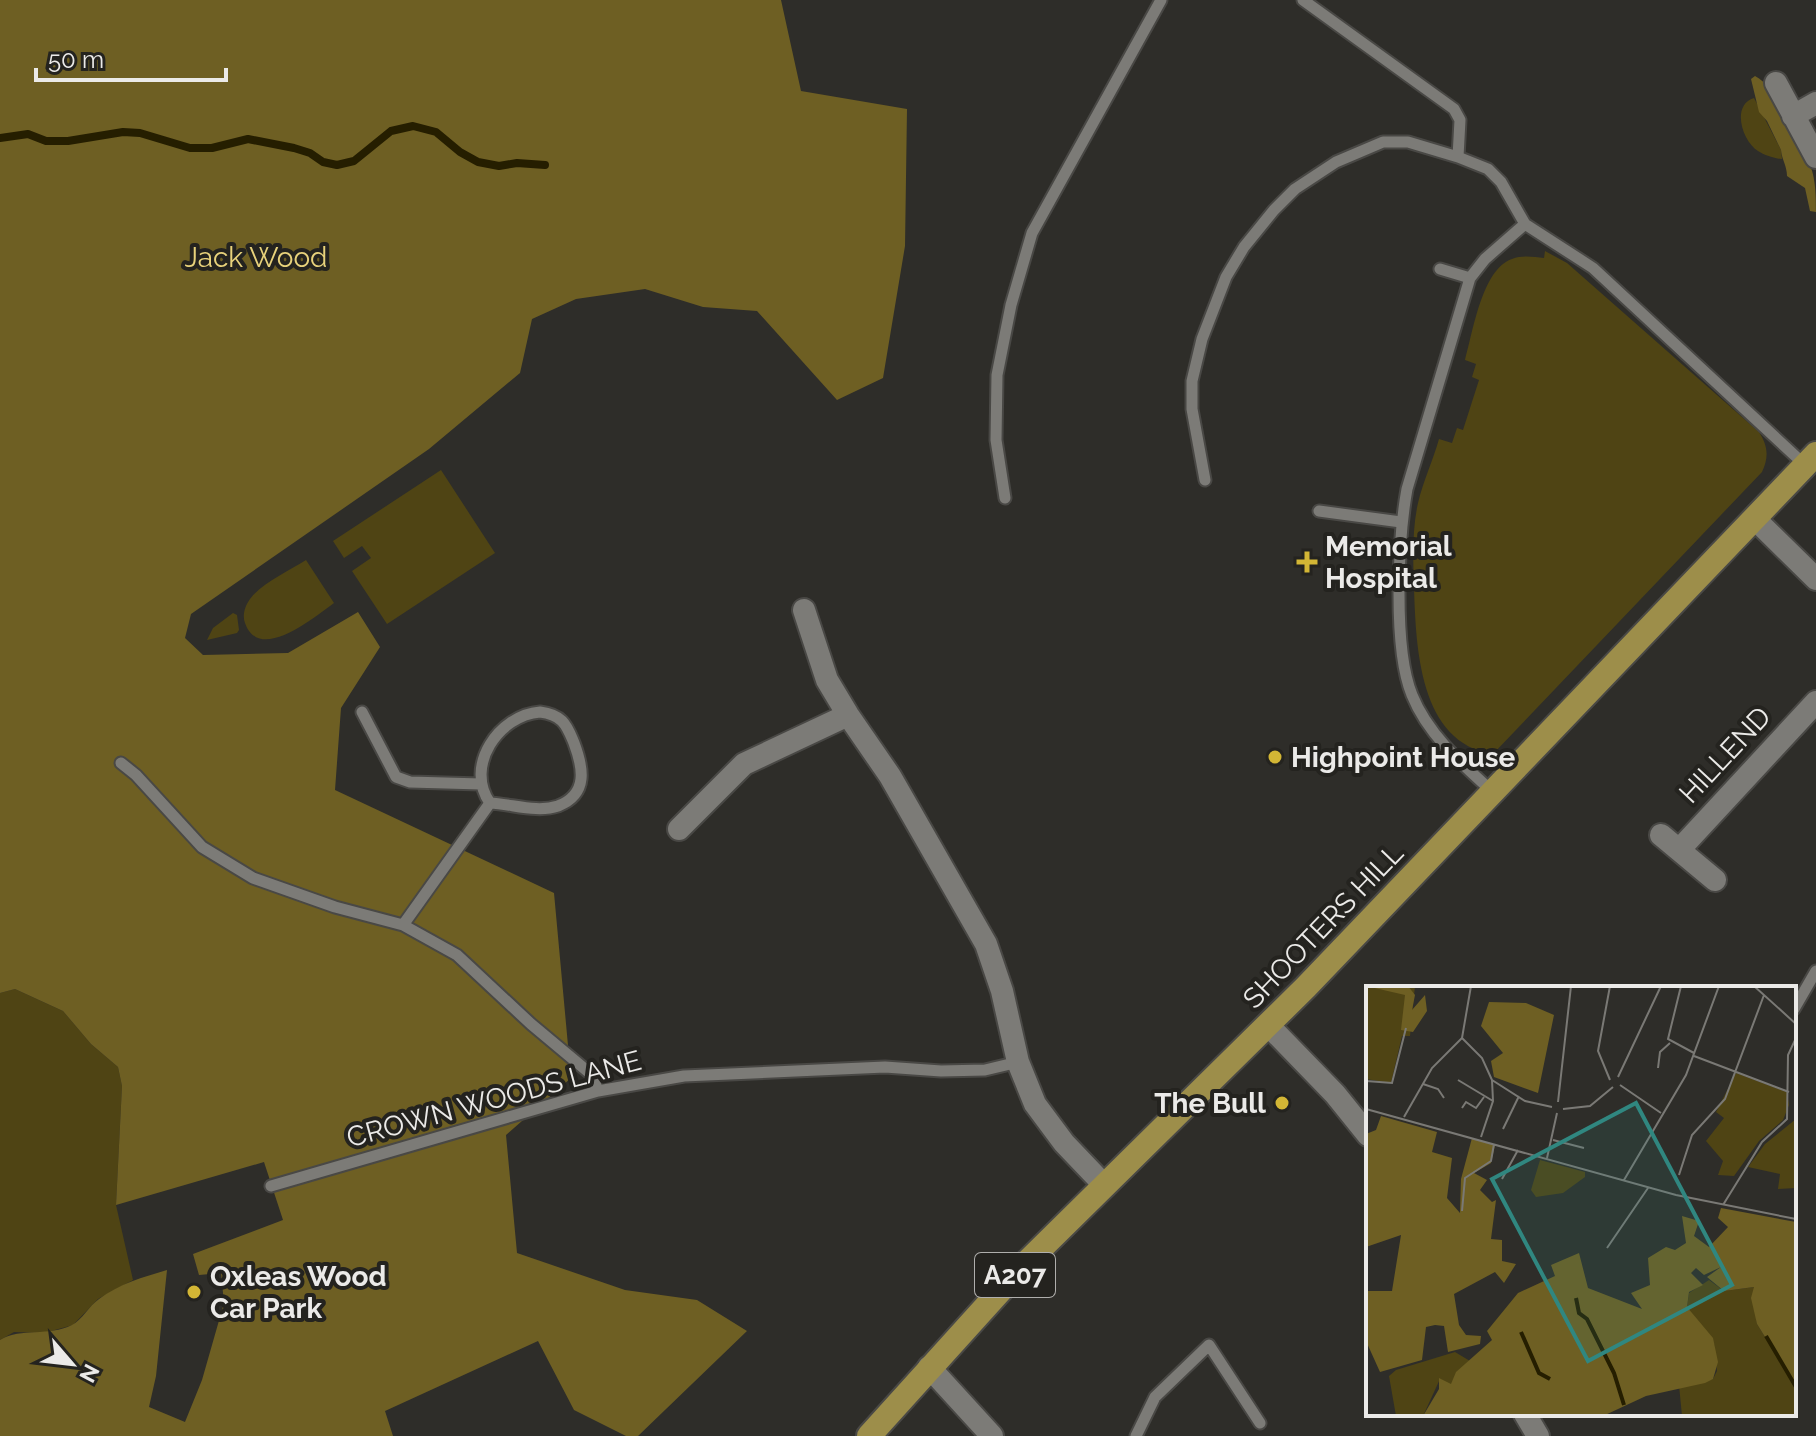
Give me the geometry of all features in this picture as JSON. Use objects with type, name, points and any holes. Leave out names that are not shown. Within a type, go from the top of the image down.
[{"type":"main road","name":"SHOOTERS HILL","points":[[869,1436],[1019,1270],[1268,1025],[1811,460]]},
{"type":"street","points":[[1776,83],[1816,157]]},
{"type":"street","points":[[1793,116],[1816,103]]},
{"type":"street","points":[[1755,519],[1816,579]]},
{"type":"street","points":[[804,610],[827,680],[890,776],[986,944],[1002,991],[1018,1062],[1035,1104],[1064,1143],[1105,1186]]},
{"type":"street","name":"HILLEND","points":[[1679,850],[1816,702]]},
{"type":"street","points":[[679,829],[744,764],[848,715]]},
{"type":"street","points":[[1661,835],[1715,880]]},
{"type":"street","points":[[1268,1025],[1335,1094],[1366,1133]]},
{"type":"street","points":[[929,1367],[992,1436]]},
{"type":"street","points":[[1526,1416],[1538,1436]]},
{"type":"lane","points":[[1005,498],[996,440],[997,375],[1011,305],[1032,233],[1161,0]]},
{"type":"lane","points":[[1303,0],[1454,109],[1460,120],[1458,157]]},
{"type":"lane","points":[[1205,480],[1192,409],[1192,381],[1213,307],[1244,247],[1295,189],[1357,151],[1383,142],[1408,142],[1488,169],[1501,182],[1525,224],[1593,268],[1811,460]]},
{"type":"lane","points":[[1494,793],[1439,738],[1412,695],[1401,646],[1401,522],[1407,489],[1470,278],[1485,259],[1525,224]]},
{"type":"lane","points":[[1440,269],[1470,278]]},
{"type":"lane","points":[[1319,511],[1401,522]]},
{"type":"lane","points":[[362,712],[396,777],[410,782],[481,784]]},
{"type":"lane","points":[[540,712],[556,717],[568,728],[583,771],[579,787],[567,801],[548,808],[490,803],[481,784],[481,771],[486,751],[496,735],[515,719],[528,713],[540,712]]},
{"type":"lane","points":[[121,763],[136,775],[202,847],[253,878],[335,907],[403,925],[432,939],[466,962],[531,1024],[592,1075],[598,1091]]},
{"type":"lane","points":[[403,925],[490,803]]},
{"type":"lane","points":[[1796,1006],[1816,971]]},
{"type":"lane","name":"CROWN WOODS LANE","points":[[271,1186],[598,1091],[684,1076],[885,1067],[985,1070],[1018,1062]]},
{"type":"lane","points":[[1136,1436],[1155,1397],[1209,1345],[1260,1423]]},
{"type":"shaded area","points":[[1754,98],[1781,150],[1782,159],[1758,151],[1747,139],[1741,115],[1747,102]]},
{"type":"shaded area","points":[[1545,251],[1567,263],[1759,432],[1766,447],[1766,461],[1762,472],[1493,754],[1468,746],[1450,732],[1436,712],[1426,689],[1420,664],[1415,612],[1413,556],[1416,513],[1439,439],[1452,443],[1457,428],[1463,430],[1479,380],[1472,377],[1476,364],[1465,360],[1486,288],[1502,265],[1520,257],[1544,258]]},
{"type":"shaded area","points":[[441,470],[495,553],[387,624],[352,571],[371,558],[362,546],[344,558],[333,541]]},
{"type":"shaded area","points":[[306,560],[334,603],[302,626],[275,638],[262,639],[252,634],[244,617],[250,599]]},
{"type":"shaded area","points":[[233,613],[237,615],[237,633],[207,640],[213,628]]},
{"type":"shaded area","points":[[15,989],[63,1011],[91,1044],[118,1067],[122,1086],[116,1205],[133,1280],[98,1299],[73,1325],[44,1333],[14,1332],[0,1340],[0,993]]},
{"type":"green space","name":"Jack Wood","points":[[0,0],[781,0],[801,91],[907,109],[905,246],[883,378],[837,400],[757,311],[703,307],[645,289],[576,299],[532,319],[520,373],[429,449],[191,614],[185,638],[203,655],[288,653],[358,612],[380,647],[341,708],[335,790],[554,893],[571,1078],[506,1135],[517,1253],[625,1290],[697,1300],[747,1331],[638,1436],[626,1436],[574,1410],[538,1341],[385,1411],[393,1436],[0,1436],[0,1340],[17,1334],[63,1329],[79,1320],[107,1294],[167,1270],[156,1376],[149,1407],[185,1422],[202,1380],[224,1303],[221,1273],[199,1275],[193,1254],[283,1220],[264,1162],[116,1205],[122,1086],[118,1067],[91,1044],[63,1011],[15,989],[0,993]]},
{"type":"green space","points":[[1755,76],[1772,93],[1793,135],[1792,139],[1810,165],[1815,185],[1816,212],[1810,211],[1805,188],[1787,176],[1781,150],[1767,121],[1759,112],[1751,79]]},
{"type":"waterway","points":[[0,138],[28,134],[46,141],[68,141],[123,132],[140,133],[190,148],[212,148],[248,139],[294,148],[337,165],[354,161],[391,131],[413,126],[436,132],[478,162],[499,166],[517,163],[545,165]]},
{"type":"place","name":"Memorial Hospital","points":[[1307,562]]},
{"type":"place","name":"Highpoint House","points":[[1275,757]]},
{"type":"place","name":"The Bull","points":[[1282,1103]]},
{"type":"place","name":"Oxleas Wood Car Park","points":[[194,1292]]}]
